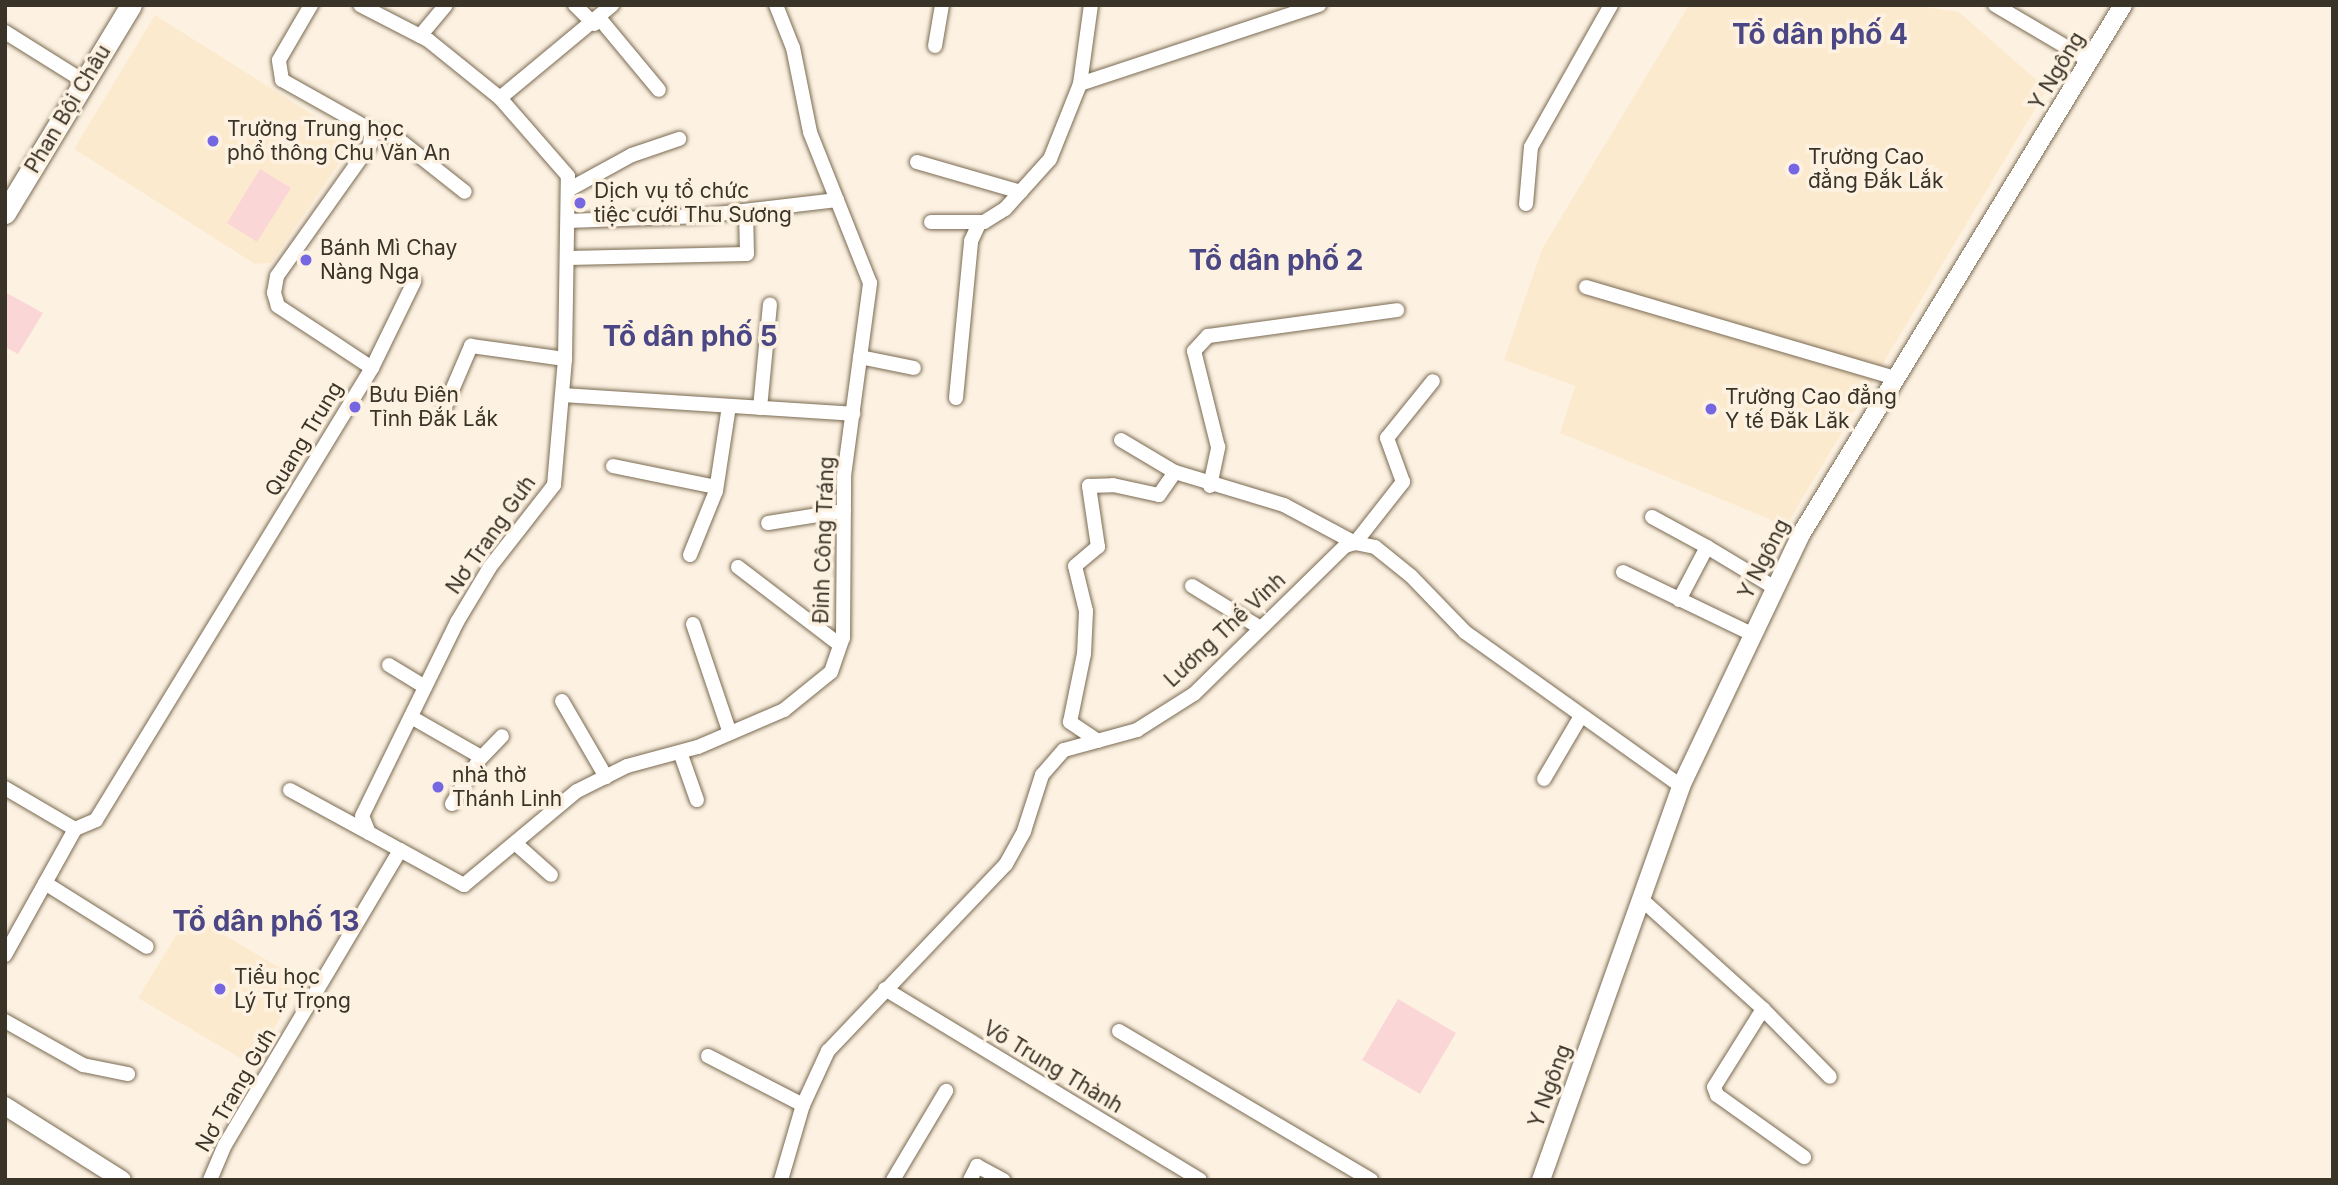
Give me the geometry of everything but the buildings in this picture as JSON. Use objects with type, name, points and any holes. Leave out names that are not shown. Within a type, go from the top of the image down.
[{"type":"main road","name":"Phan Bội Châu","points":[[5,213],[131,5]]},
{"type":"street","points":[[311,5],[279,60],[282,80],[371,133],[386,132],[398,139],[465,192]]},
{"type":"street","name":"Nơ Trang Gưh","points":[[360,5],[420,36],[500,98],[568,176],[565,359],[554,485],[490,567],[425,687],[362,816],[369,833]]},
{"type":"street","points":[[420,36],[446,5]]},
{"type":"street","points":[[575,5],[597,21],[659,90]]},
{"type":"street","points":[[500,98],[597,21],[612,5]]},
{"type":"street","name":"Đinh Công Tráng","points":[[400,850],[464,885],[577,791],[606,777],[680,752],[784,710],[831,672],[840,645],[844,512],[853,414],[870,283],[810,132],[793,48],[776,5]]},
{"type":"street","points":[[935,46],[942,5]]},
{"type":"street","points":[[931,222],[980,222],[1005,209],[1050,159],[1080,84],[1091,5]]},
{"type":"street","points":[[1080,84],[1319,5]]},
{"type":"street","points":[[1525,204],[1531,147],[1611,5]]},
{"type":"street","points":[[1995,5],[2090,61]]},
{"type":"street","name":"Y Ngông","points":[[1541,1180],[1681,786],[1774,588],[1800,536],[2123,5]]},
{"type":"street","points":[[5,32],[85,82]]},
{"type":"street","name":"Quang Trung","points":[[5,956],[75,829],[96,821],[372,368],[278,306],[274,293],[277,276],[362,160],[371,133]]},
{"type":"street","points":[[568,190],[632,155],[680,139]]},
{"type":"street","points":[[917,162],[1021,192]]},
{"type":"street","points":[[568,221],[746,211],[837,200]]},
{"type":"street","points":[[568,258],[747,254],[746,211]]},
{"type":"street","points":[[956,398],[971,241],[980,222]]},
{"type":"street","points":[[372,368],[414,282]]},
{"type":"street","points":[[1586,287],[1895,378]]},
{"type":"street","points":[[760,408],[770,304]]},
{"type":"street","points":[[1210,486],[1218,447],[1194,351],[1208,336],[1397,310]]},
{"type":"street","points":[[444,409],[471,346],[565,359]]},
{"type":"street","points":[[860,357],[914,368]]},
{"type":"street","name":"Lương Thế Vinh","points":[[781,1180],[803,1105],[828,1051],[1006,864],[1024,831],[1042,775],[1064,750],[1137,730],[1194,694],[1337,552],[1355,542],[1402,482],[1387,438],[1433,381]]},
{"type":"street","points":[[562,395],[853,414]]},
{"type":"street","points":[[690,555],[716,487],[729,406]]},
{"type":"street","points":[[1121,440],[1175,472],[1210,486],[1284,505],[1355,542],[1375,547],[1465,632],[1681,786]]},
{"type":"street","points":[[613,466],[716,487]]},
{"type":"street","points":[[1098,741],[1070,722],[1084,654],[1086,611],[1075,566],[1098,547],[1089,486],[1113,485],[1159,495],[1175,472]]},
{"type":"street","points":[[768,523],[844,512]]},
{"type":"street","points":[[1652,517],[1774,588]]},
{"type":"street","points":[[1679,600],[1707,547]]},
{"type":"street","points":[[738,567],[840,645]]},
{"type":"street","points":[[1623,572],[1752,634]]},
{"type":"street","points":[[1192,586],[1259,627]]},
{"type":"street","points":[[693,624],[730,733]]},
{"type":"street","points":[[389,665],[425,687]]},
{"type":"street","points":[[562,701],[606,777]]},
{"type":"street","points":[[1544,779],[1581,716]]},
{"type":"street","points":[[411,717],[481,757]]},
{"type":"street","points":[[452,804],[481,757],[502,736]]},
{"type":"street","points":[[680,752],[697,800]]},
{"type":"street","points":[[5,788],[75,829]]},
{"type":"street","points":[[290,790],[400,850]]},
{"type":"street","points":[[515,843],[551,875]]},
{"type":"street","name":"Nơ Trang Gưh","points":[[211,1180],[225,1145],[400,850]]},
{"type":"street","points":[[45,883],[147,947]]},
{"type":"street","points":[[1641,899],[1763,1009],[1830,1077]]},
{"type":"street","name":"Võ Trung Thành","points":[[885,989],[1200,1180]]},
{"type":"street","points":[[1763,1009],[1714,1087],[1717,1095],[1804,1157]]},
{"type":"street","points":[[5,1021],[83,1065],[128,1074]]},
{"type":"street","points":[[1119,1031],[1371,1180]]},
{"type":"street","points":[[708,1056],[803,1105]]},
{"type":"street","points":[[893,1180],[946,1091]]},
{"type":"street","points":[[5,1106],[122,1180]]},
{"type":"street","points":[[970,1180],[977,1166],[1003,1180]]},
{"type":"shaded area","name":"Trường Cao đẳng Đắk Lắk","points":[[1689,5],[1913,5],[1959,12],[2047,89],[1786,526],[1560,433],[1575,386],[1504,360],[1542,249]]},
{"type":"shaded area","name":"Trường Trung học phổ thông Chu Văn An","points":[[155,15],[345,135],[351,146],[271,263],[255,264],[74,149]]},
{"type":"shaded area","points":[[260,169],[291,188],[257,242],[227,223]]},
{"type":"shaded area","points":[[5,292],[43,313],[18,354],[5,347]]},
{"type":"shaded area","name":"Tiểu học Lý Tự Trọng","points":[[189,914],[302,981],[252,1065],[138,998]]},
{"type":"shaded area","points":[[1398,999],[1456,1033],[1420,1094],[1362,1060]]},
{"type":"place","name":"Trường Trung học phổ thông Chu Văn An","points":[[213,141]]},
{"type":"place","name":"Trường Cao đẳng Đắk Lắk","points":[[1794,169]]},
{"type":"place","name":"Dịch vụ tổ chức tiệc cưới Thu Sương","points":[[580,203]]},
{"type":"place","name":"Bánh Mì Chay Nàng Nga","points":[[306,260]]},
{"type":"place","name":"Bưu Điện Tỉnh Đắk Lắk","points":[[355,407]]},
{"type":"place","name":"Trường Cao đẳng Y tế Đăk Lăk","points":[[1711,409]]},
{"type":"place","name":"nhà thờ Thánh Linh","points":[[438,787]]},
{"type":"place","name":"Tiểu học Lý Tự Trọng","points":[[220,989]]},
{"type":"district","name":"Tổ dân phố 4","points":[[1820,34]]},
{"type":"district","name":"Tổ dân phố 2","points":[[1276,260]]},
{"type":"district","name":"Tổ dân phố 5","points":[[690,336]]},
{"type":"district","name":"Tổ dân phố 13","points":[[266,921]]}]
